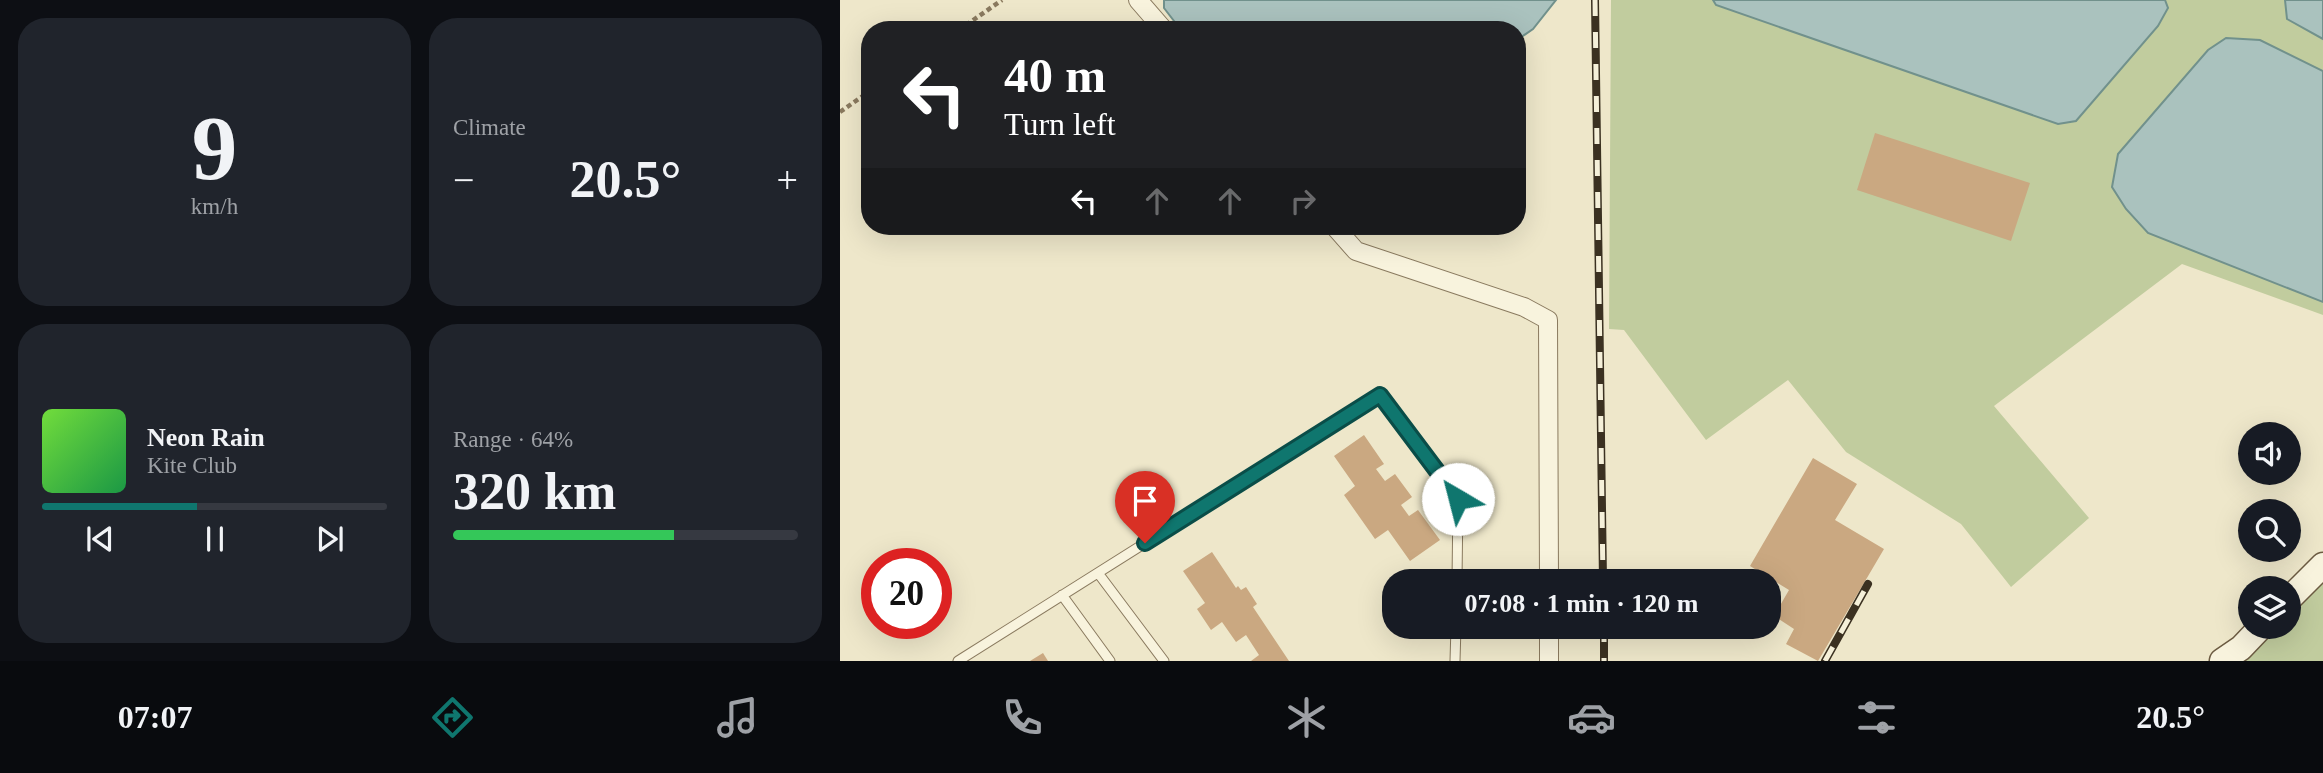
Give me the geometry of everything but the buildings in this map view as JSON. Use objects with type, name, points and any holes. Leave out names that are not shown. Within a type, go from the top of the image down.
[{"type":"street","points":[[1138,0],[1156,21]]},
{"type":"street","points":[[1342,235],[1356,251],[1524,307],[1548,320],[1549,569]]},
{"type":"street","points":[[2301,587],[2323,565]]},
{"type":"street","points":[[1549,639],[1549,661]]},
{"type":"street","points":[[2222,661],[2250,639]]},
{"type":"lane","points":[[958,661],[1380,395],[1458,499],[1457,569]]},
{"type":"lane","points":[[1098,573],[1164,661]]},
{"type":"lane","points":[[1062,595],[1110,661]]},
{"type":"lane","points":[[1455,661],[1456,639]]},
{"type":"path","points":[[972,21],[1002,0]]},
{"type":"path","points":[[840,112],[861,97]]},
{"type":"green space","points":[[1611,0],[2323,0],[2323,315],[2182,264],[1994,406],[2089,518],[2011,587],[1961,524],[1846,452],[1788,380],[1706,440],[1624,330],[1609,329]]},
{"type":"green space","points":[[2323,565],[2323,661],[2222,661],[2248,639],[2301,639],[2301,587]]},
{"type":"water","points":[[1164,0],[1556,0],[1526,34],[1526,21],[1174,21],[1164,8]]},
{"type":"water","points":[[1713,0],[2165,0],[2168,8],[2158,26],[2076,121],[2058,124],[1716,5]]},
{"type":"water","points":[[2285,0],[2323,0],[2323,39],[2287,19]]},
{"type":"water","points":[[2226,38],[2260,40],[2323,71],[2323,302],[2148,233],[2126,209],[2112,187],[2118,154],[2208,50]]},
{"type":"railway","points":[[1595,0],[1603,569]]},
{"type":"railway","points":[[1825,661],[1868,584]]},
{"type":"railway","points":[[1604,639],[1604,661]]},
{"type":"route","points":[[1145,543],[1380,395],[1458,499]]}]
